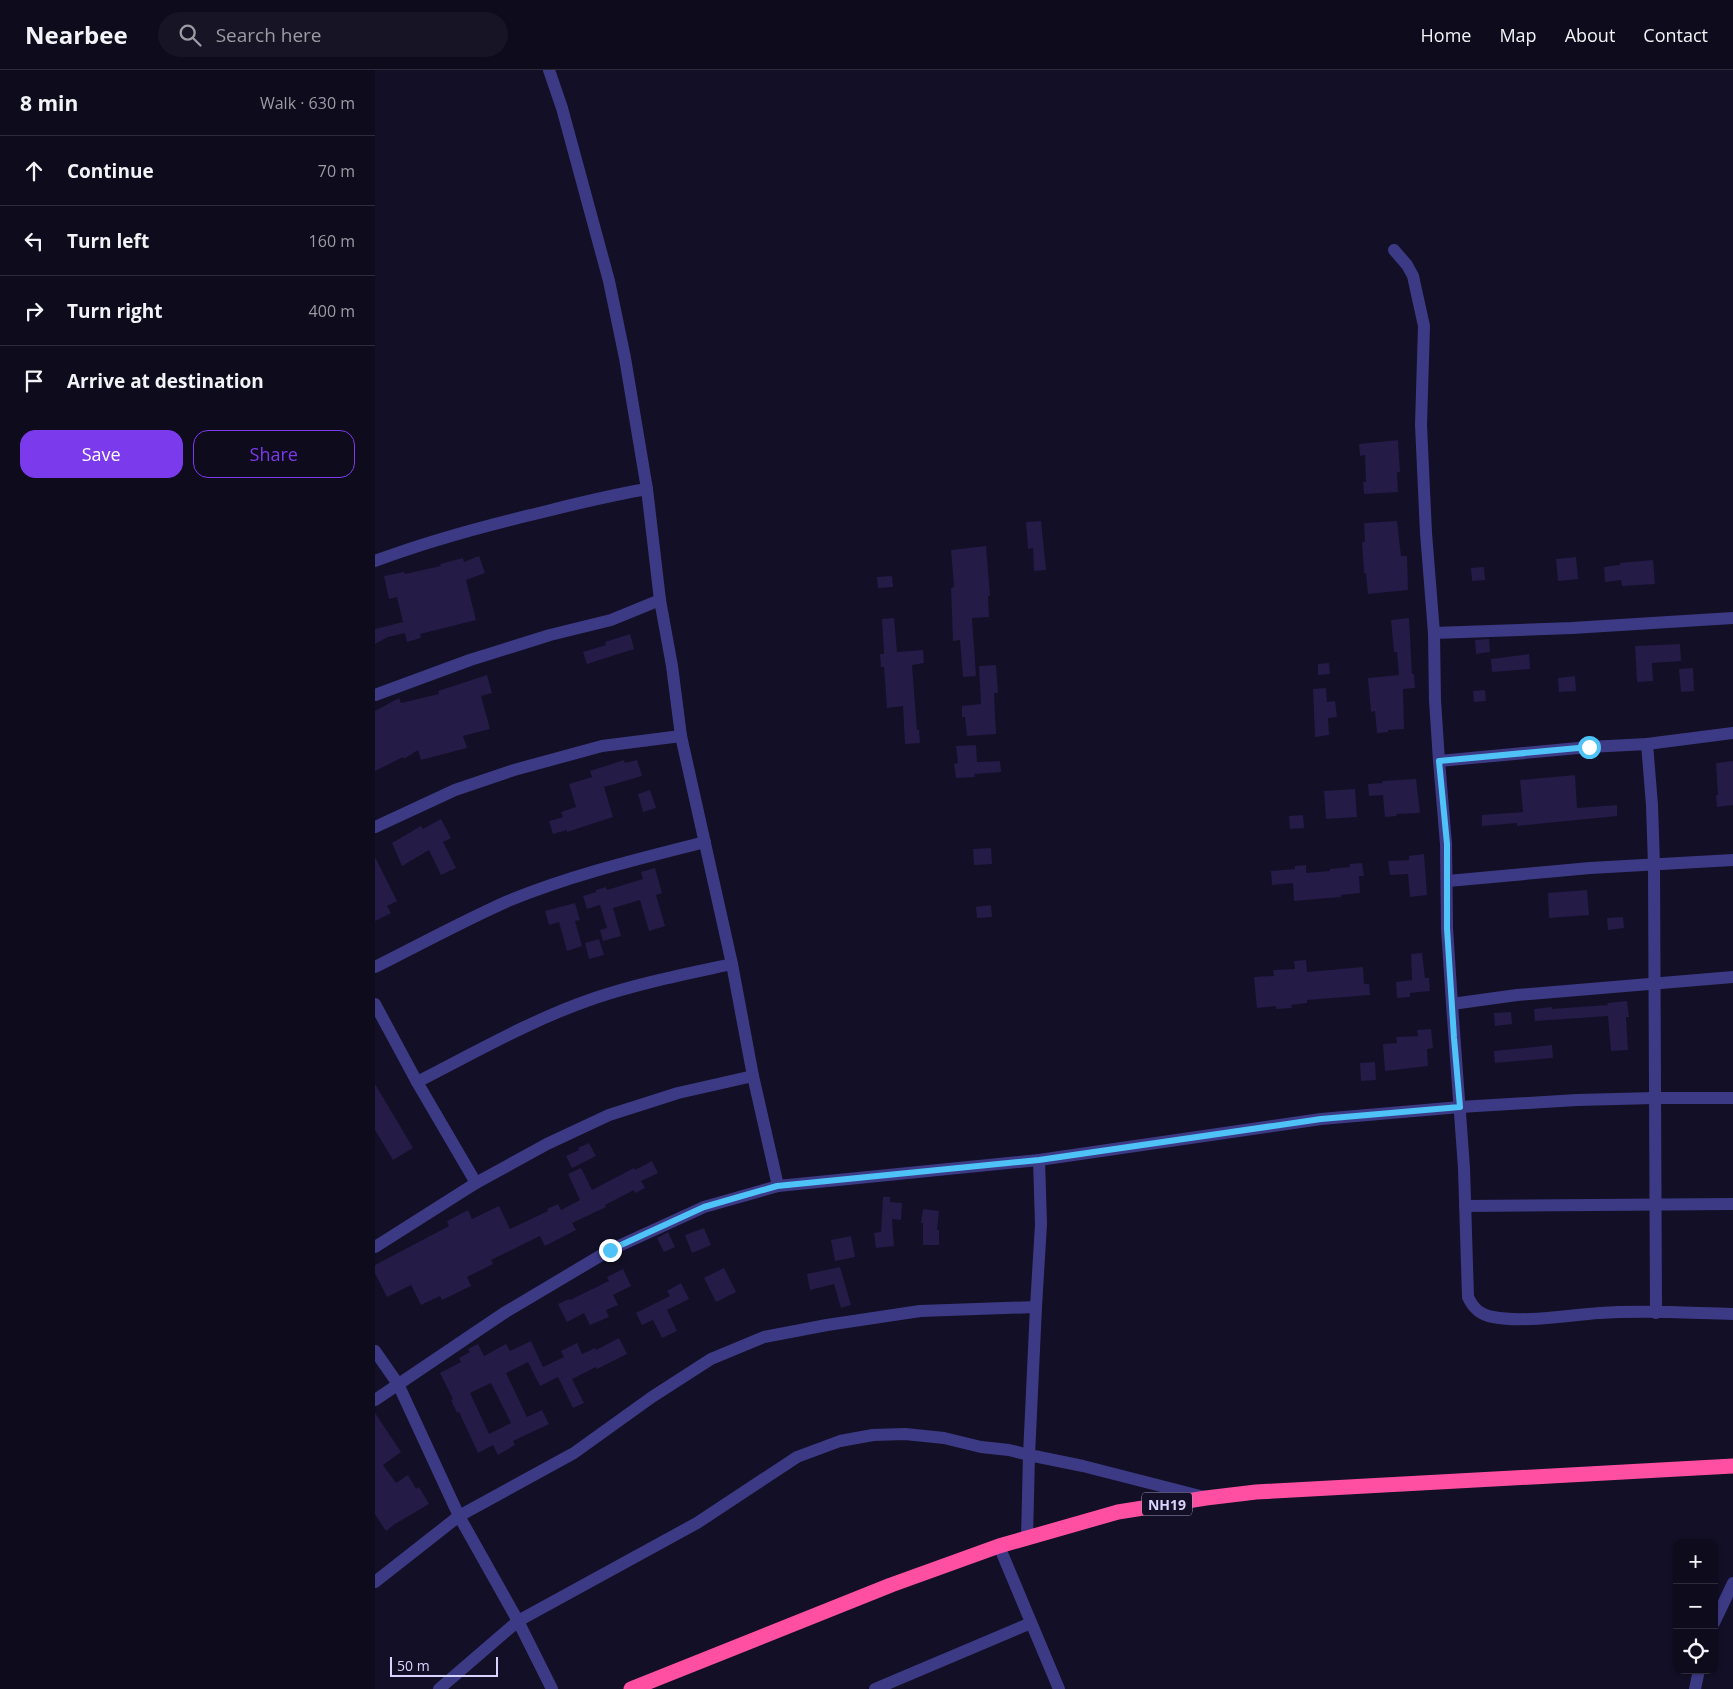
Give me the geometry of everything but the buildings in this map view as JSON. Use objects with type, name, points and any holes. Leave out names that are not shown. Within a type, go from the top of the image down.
[{"type":"highway","name":"NH19","points":[[631,1689],[891,1585],[999,1546],[1118,1512],[1256,1492],[1733,1466]]},
{"type":"street","points":[[549,70],[562,108],[609,281],[625,358],[647,489],[660,600],[673,666],[681,736],[732,964],[753,1076],[777,1186]]},
{"type":"street","points":[[1394,250],[1407,265],[1413,276],[1425,326],[1421,425],[1426,533],[1434,633],[1435,700],[1448,881],[1447,928],[1451,1004],[1464,1168],[1468,1297],[1472,1306],[1479,1312],[1491,1317],[1511,1320],[1602,1313],[1733,1314]]},
{"type":"street","points":[[375,562],[429,543],[497,523],[610,495],[647,489]]},
{"type":"street","points":[[375,695],[470,660],[550,635],[611,620],[660,600]]},
{"type":"street","points":[[1434,633],[1572,628],[1733,618]]},
{"type":"street","points":[[1439,761],[1589,747],[1647,744],[1733,733]]},
{"type":"street","points":[[375,827],[455,790],[513,770],[601,746],[681,736]]},
{"type":"street","points":[[1647,744],[1654,865],[1656,1312]]},
{"type":"street","points":[[375,967],[509,901],[565,880],[621,863],[705,842]]},
{"type":"street","points":[[1448,881],[1590,868],[1733,860]]},
{"type":"street","points":[[417,1082],[536,1022],[595,998],[653,981],[732,964]]},
{"type":"street","points":[[1451,1004],[1517,995],[1733,977]]},
{"type":"street","points":[[375,1004],[417,1082],[476,1183]]},
{"type":"street","points":[[375,1246],[476,1183],[547,1144],[609,1115],[678,1093],[753,1076]]},
{"type":"street","points":[[375,1400],[504,1313],[610,1250],[704,1207],[777,1186],[1039,1160],[1321,1119],[1460,1107],[1577,1100],[1733,1098]]},
{"type":"street","points":[[1027,1538],[1029,1455],[1041,1224],[1039,1160]]},
{"type":"street","points":[[1465,1206],[1733,1204]]},
{"type":"street","points":[[375,1582],[459,1516],[575,1452],[652,1397],[711,1359],[764,1337],[827,1325],[921,1311],[1036,1307]]},
{"type":"street","points":[[375,1351],[398,1384],[459,1516],[519,1621],[552,1689]]},
{"type":"street","points":[[439,1689],[519,1621],[697,1523],[797,1457],[840,1441],[905,1434],[944,1438],[1083,1466],[1206,1498]]},
{"type":"street","points":[[999,1546],[1059,1689]]},
{"type":"street","points":[[1718,1615],[1733,1584]]},
{"type":"street","points":[[875,1689],[1031,1623]]},
{"type":"street","points":[[1695,1689],[1698,1674]]},
{"type":"route","points":[[610,1250],[704,1207],[777,1186],[1039,1160],[1321,1119],[1460,1107],[1447,928],[1447,844],[1439,761],[1589,747]]}]
